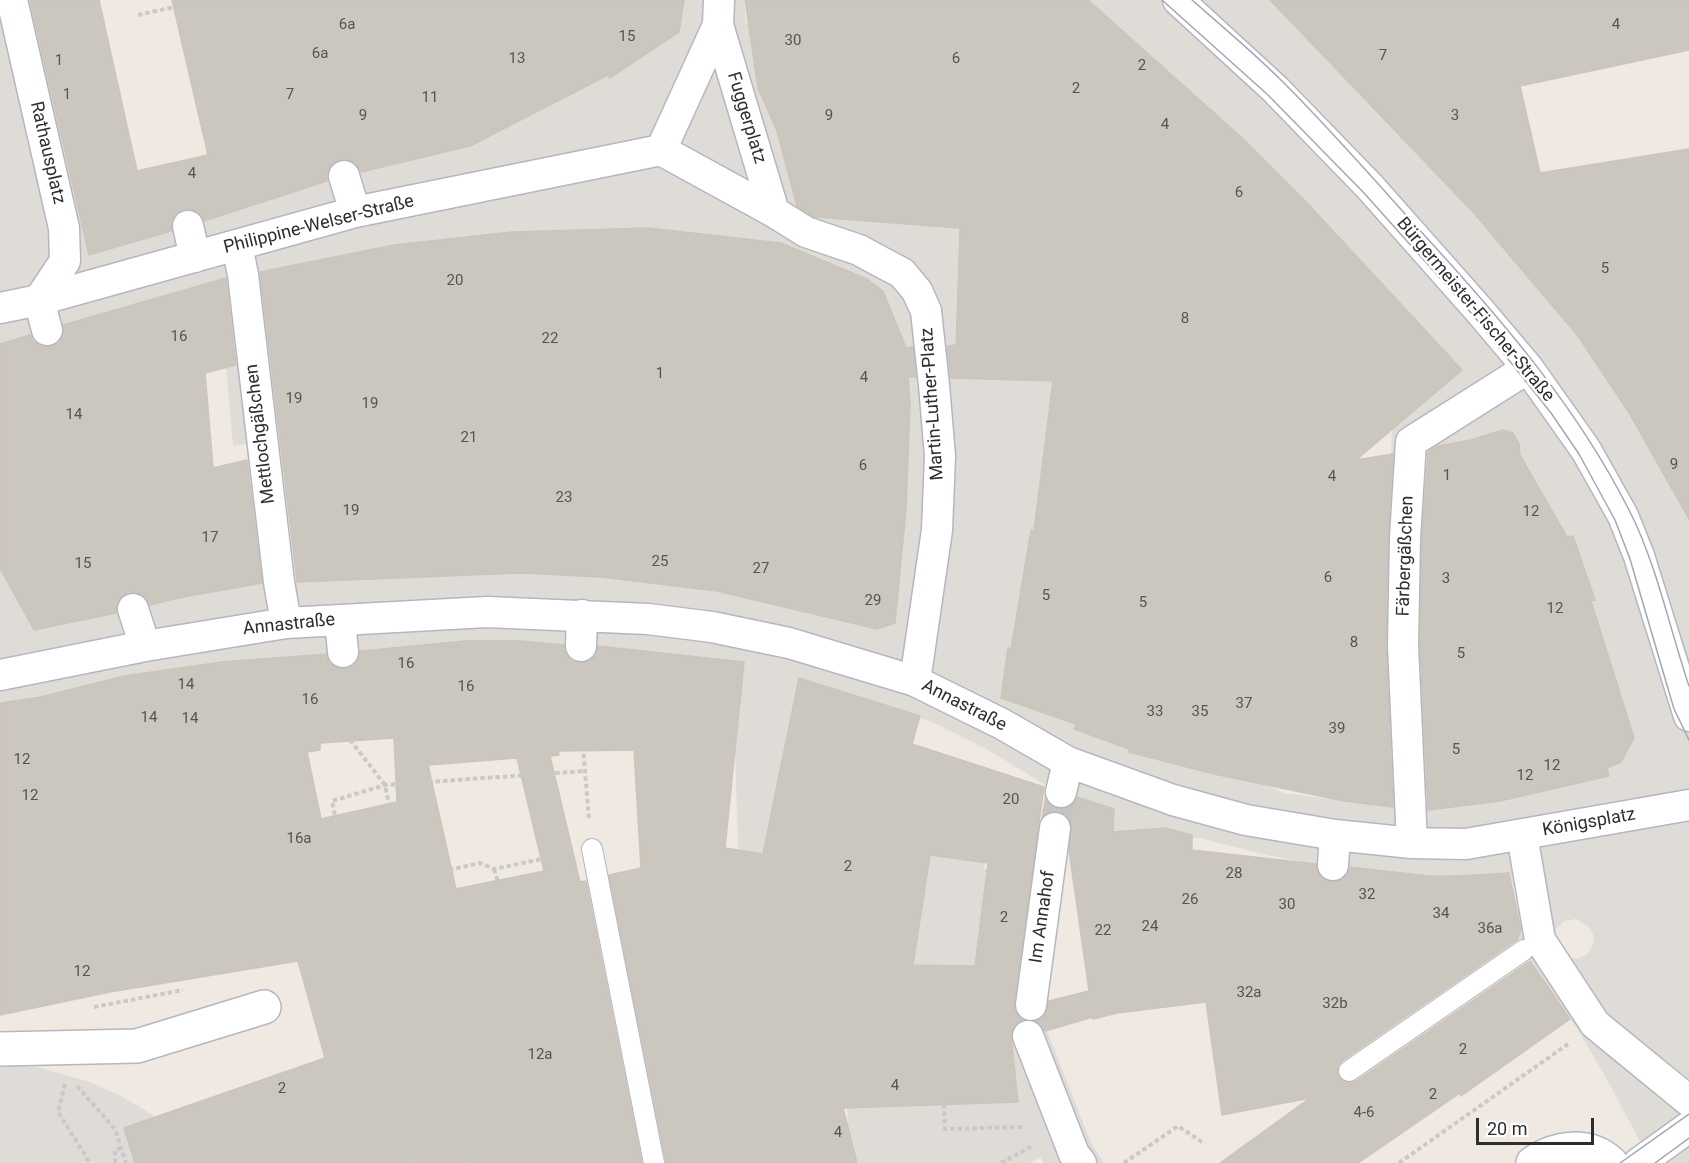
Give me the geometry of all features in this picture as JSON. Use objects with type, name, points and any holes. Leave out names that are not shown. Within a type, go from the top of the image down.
[{"type":"street","name":"Rathausplatz","points":[[12,0],[64,228],[65,261],[39,300]]},
{"type":"street","name":"Bürgermeister-Fischer-Straße","points":[[1178,0],[1309,122],[1422,245],[1528,368],[1586,450],[1623,516],[1642,566],[1689,716]]},
{"type":"street","name":"Fuggerplatz","points":[[661,150],[719,13]]},
{"type":"street","name":"Fuggerplatz","points":[[719,13],[774,212]]},
{"type":"street","name":"Philippine-Welser-Straße","points":[[0,308],[39,300],[355,212],[661,150]]},
{"type":"street","points":[[661,150],[774,212]]},
{"type":"street","points":[[344,176],[355,212]]},
{"type":"street","name":"Martin-Luther-Platz","points":[[774,212],[806,232],[859,250],[902,273],[917,291],[926,311],[940,456],[937,530],[915,681]]},
{"type":"street","points":[[188,226],[195,257]]},
{"type":"street","name":"Mettlochgäßchen","points":[[237,245],[243,274],[277,571],[286,623]]},
{"type":"street","points":[[39,300],[47,330]]},
{"type":"street","name":"Färbergäßchen","points":[[1412,843],[1403,645],[1405,538],[1411,442],[1528,368]]},
{"type":"street","points":[[133,609],[145,646]]},
{"type":"street","name":"Annastraße","points":[[0,675],[145,646],[286,623],[487,612],[648,619],[712,627],[789,644],[915,681],[1002,724],[1068,762],[1173,800],[1246,820],[1335,835],[1412,843],[1466,844],[1522,835]]},
{"type":"street","points":[[581,646],[582,615]]},
{"type":"street","points":[[340,620],[343,652]]},
{"type":"street","points":[[1061,792],[1068,762]]},
{"type":"street","name":"Königsplatz","points":[[1689,805],[1522,835],[1532,945],[1588,1029],[1689,1101]]},
{"type":"street","name":"Im Annahof","points":[[1031,1005],[1055,828]]},
{"type":"street","points":[[1332,865],[1335,835]]},
{"type":"street","points":[[0,1049],[63,1061],[137,1046],[264,1007]]},
{"type":"street","points":[[1028,1036],[1074,1154],[1081,1163]]},
{"type":"street","points":[[1640,1163],[1689,1127]]},
{"type":"street","points":[[1535,1162],[1559,1150],[1579,1149],[1596,1154],[1611,1163]]},
{"type":"lane","points":[[1675,672],[1689,711]]},
{"type":"lane","points":[[592,849],[654,1163]]},
{"type":"lane","points":[[1349,1071],[1532,945]]},
{"type":"path","points":[[138,15],[174,7]]},
{"type":"path","points":[[310,57],[320,54]]},
{"type":"path","points":[[176,178],[192,174]]},
{"type":"path","points":[[70,411],[100,508]]},
{"type":"path","points":[[405,880],[480,863],[494,868],[592,849],[581,724]]},
{"type":"path","points":[[350,740],[385,785],[466,1163]]},
{"type":"path","points":[[411,1163],[359,985],[366,969],[332,801],[385,785],[585,771]]},
{"type":"path","points":[[494,868],[498,882]]},
{"type":"path","points":[[1304,987],[1331,972],[1331,915]]},
{"type":"path","points":[[340,980],[366,969],[421,956]]},
{"type":"path","points":[[93,1007],[186,990]]},
{"type":"path","points":[[1399,1163],[1588,1029]]},
{"type":"path","points":[[63,1061],[115,1129],[126,1163]]},
{"type":"path","points":[[63,1061],[58,1112],[90,1163]]},
{"type":"path","points":[[944,1104],[945,1129],[1064,1126]]},
{"type":"path","points":[[1124,1163],[1178,1126],[1205,1144]]},
{"type":"path","points":[[115,1163],[115,1150],[122,1148]]},
{"type":"shaded area","points":[[0,0],[31,0],[89,255],[188,226],[332,179],[471,146],[608,75],[610,78],[624,69],[679,31],[684,0],[744,0],[757,80],[777,131],[798,209],[802,213],[917,225],[960,202],[954,378],[1053,381],[1034,531],[1032,530],[1011,649],[1008,649],[1001,699],[1053,716],[1077,721],[1074,729],[1129,749],[1129,752],[1264,784],[1283,793],[1393,807],[1388,534],[1392,430],[1462,370],[1308,204],[1238,134],[1088,0],[1269,0],[1473,212],[1578,336],[1628,411],[1689,519],[1689,1163],[1653,1163],[1643,1147],[1581,1035],[1517,940],[1525,917],[1509,873],[1459,876],[1422,875],[1312,864],[1200,838],[1164,838],[1113,832],[1114,809],[1047,786],[988,750],[934,723],[894,708],[754,954],[739,873],[735,752],[744,662],[603,646],[466,641],[222,662],[124,676],[41,697],[0,703],[0,568],[34,630],[178,598],[270,581],[248,444],[233,446],[226,367],[241,363],[232,276],[0,344]],"holes":[[[648,228],[867,279],[883,292],[906,348],[910,404],[906,509],[895,623],[877,629],[717,591],[601,577],[521,573],[285,582],[254,273],[393,245],[508,232]],[[1513,433],[1519,444],[1520,455],[1567,537],[1573,536],[1595,599],[1591,601],[1631,728],[1625,730],[1630,747],[1621,762],[1607,768],[1608,777],[1497,801],[1424,810],[1412,627],[1425,449]],[[1576,919],[1589,927],[1594,941],[1586,955],[1579,958],[1567,958],[1554,937],[1556,929],[1564,921]]]},
{"type":"shaded area","points":[[930,855],[985,863],[984,868],[987,871],[975,966],[913,965]]},
{"type":"shaded area","points":[[1047,1031],[1091,1143],[1104,1163],[1044,1163],[1040,1157],[1030,1163],[857,1163],[848,1128],[847,1108],[1018,1102],[1012,1041]]},
{"type":"shaded area","points":[[0,1065],[37,1067],[93,1083],[123,1097],[156,1117],[124,1128],[135,1163],[0,1163]]},
{"type":"building","points":[[30,0],[99,0],[137,171],[208,155],[172,0],[684,0],[679,32],[610,78],[608,75],[470,146],[361,172],[355,163],[347,159],[340,159],[331,165],[327,173],[327,181],[204,221],[194,210],[184,209],[172,220],[171,231],[89,255]]},
{"type":"building","points":[[745,0],[1088,0],[1241,137],[1308,204],[1462,370],[1356,460],[1393,454],[1388,538],[1386,646],[1393,807],[1344,801],[1214,774],[1129,752],[1129,749],[1074,729],[1076,724],[1001,698],[1008,648],[1011,649],[1031,530],[1034,531],[1053,381],[951,378],[947,346],[956,345],[960,228],[815,217],[797,206],[777,131],[758,88]]},
{"type":"building","points":[[1270,0],[1689,0],[1689,50],[1520,86],[1540,173],[1689,149],[1689,519],[1628,411],[1578,336],[1473,212]]},
{"type":"building","points":[[648,228],[781,243],[867,279],[883,291],[906,348],[913,347],[916,377],[908,377],[910,404],[906,509],[895,623],[877,629],[717,591],[601,577],[521,573],[297,582],[260,272],[394,245],[512,232]]},
{"type":"building","points":[[226,278],[236,365],[205,373],[213,468],[247,460],[262,583],[150,605],[144,596],[137,592],[128,592],[120,598],[116,605],[116,613],[34,630],[0,568],[0,344],[30,335],[34,342],[42,346],[52,346],[59,343],[63,335],[63,325]]},
{"type":"building","points":[[1503,430],[1513,433],[1519,444],[1520,455],[1567,537],[1573,536],[1595,600],[1591,601],[1634,738],[1621,762],[1607,768],[1609,776],[1500,801],[1428,810],[1420,645],[1422,539],[1428,452],[1437,446],[1471,440]]},
{"type":"building","points":[[466,641],[521,641],[564,645],[566,655],[572,661],[580,663],[590,661],[596,655],[598,646],[744,662],[725,848],[763,854],[799,678],[920,716],[912,744],[1044,787],[1014,1003],[1015,1012],[1023,1020],[1015,1025],[1011,1034],[1018,1102],[843,1108],[857,1163],[666,1163],[609,875],[641,868],[634,750],[558,751],[559,755],[550,756],[580,882],[586,881],[642,1163],[135,1163],[124,1128],[325,1058],[298,961],[110,992],[0,1015],[0,703],[41,697],[124,676],[222,662],[326,654],[335,667],[345,669],[353,666],[358,660],[360,651]],"holes":[[[394,738],[397,802],[321,819],[307,752],[320,750],[320,743]],[[517,758],[544,871],[456,889],[428,765]],[[930,855],[988,863],[975,966],[913,965]]]},
{"type":"building","points":[[1077,797],[1114,809],[1113,832],[1165,828],[1192,835],[1192,850],[1316,864],[1318,873],[1323,879],[1331,882],[1341,880],[1347,875],[1350,867],[1429,876],[1509,873],[1521,930],[1517,940],[1342,1061],[1337,1073],[1344,1082],[1356,1081],[1530,961],[1570,1019],[1461,1096],[1460,1093],[1358,1163],[1220,1163],[1310,1098],[1222,1115],[1206,1002],[1117,1013],[1093,1019],[1093,1017],[1045,1031],[1036,1021],[1045,1015],[1049,1001],[1089,991],[1069,850],[1071,822],[1064,814],[1064,809],[1073,804]]},
{"type":"tunnel","points":[[1055,828],[1061,792]]},
{"type":"tram line","points":[[1162,0],[1268,95],[1364,193],[1473,315],[1551,413],[1579,454],[1615,520],[1630,559],[1674,709],[1689,740]]},
{"type":"tram line","points":[[1192,0],[1272,71],[1334,135],[1475,292],[1559,396],[1608,471],[1639,530],[1655,574],[1689,686]]},
{"type":"tram line","points":[[1620,1163],[1689,1114]]},
{"type":"tram line","points":[[1655,1163],[1689,1138]]}]
